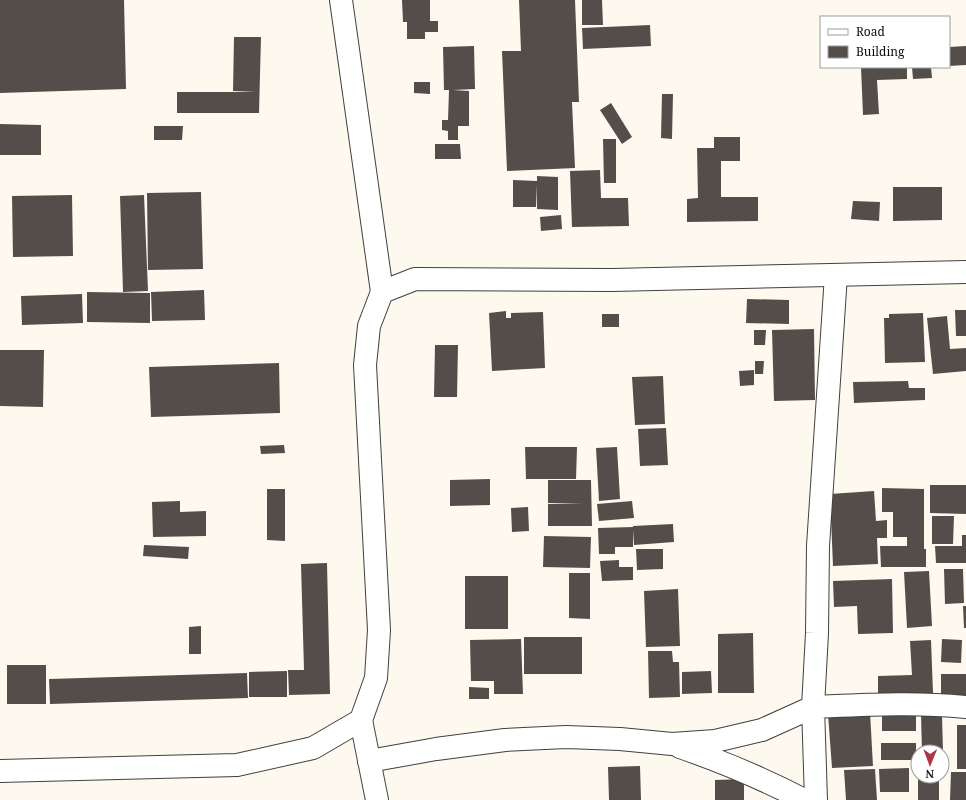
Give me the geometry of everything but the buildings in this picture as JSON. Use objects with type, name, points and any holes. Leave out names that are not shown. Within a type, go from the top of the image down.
[{"type":"street","points":[[341,0],[382,292],[369,326],[365,365],[379,630],[376,678],[361,720],[377,800]]},
{"type":"street","points":[[382,292],[415,279],[612,280],[966,272]]},
{"type":"street","points":[[816,800],[813,707],[817,632],[818,546],[836,275]]},
{"type":"street","points":[[369,761],[436,749],[505,740],[566,737],[620,739],[672,744],[715,741],[762,730],[813,707],[923,704],[966,707]]},
{"type":"street","points":[[0,771],[237,765],[313,748],[361,720]]},
{"type":"street","points":[[672,744],[738,768],[780,787],[804,800]]}]
